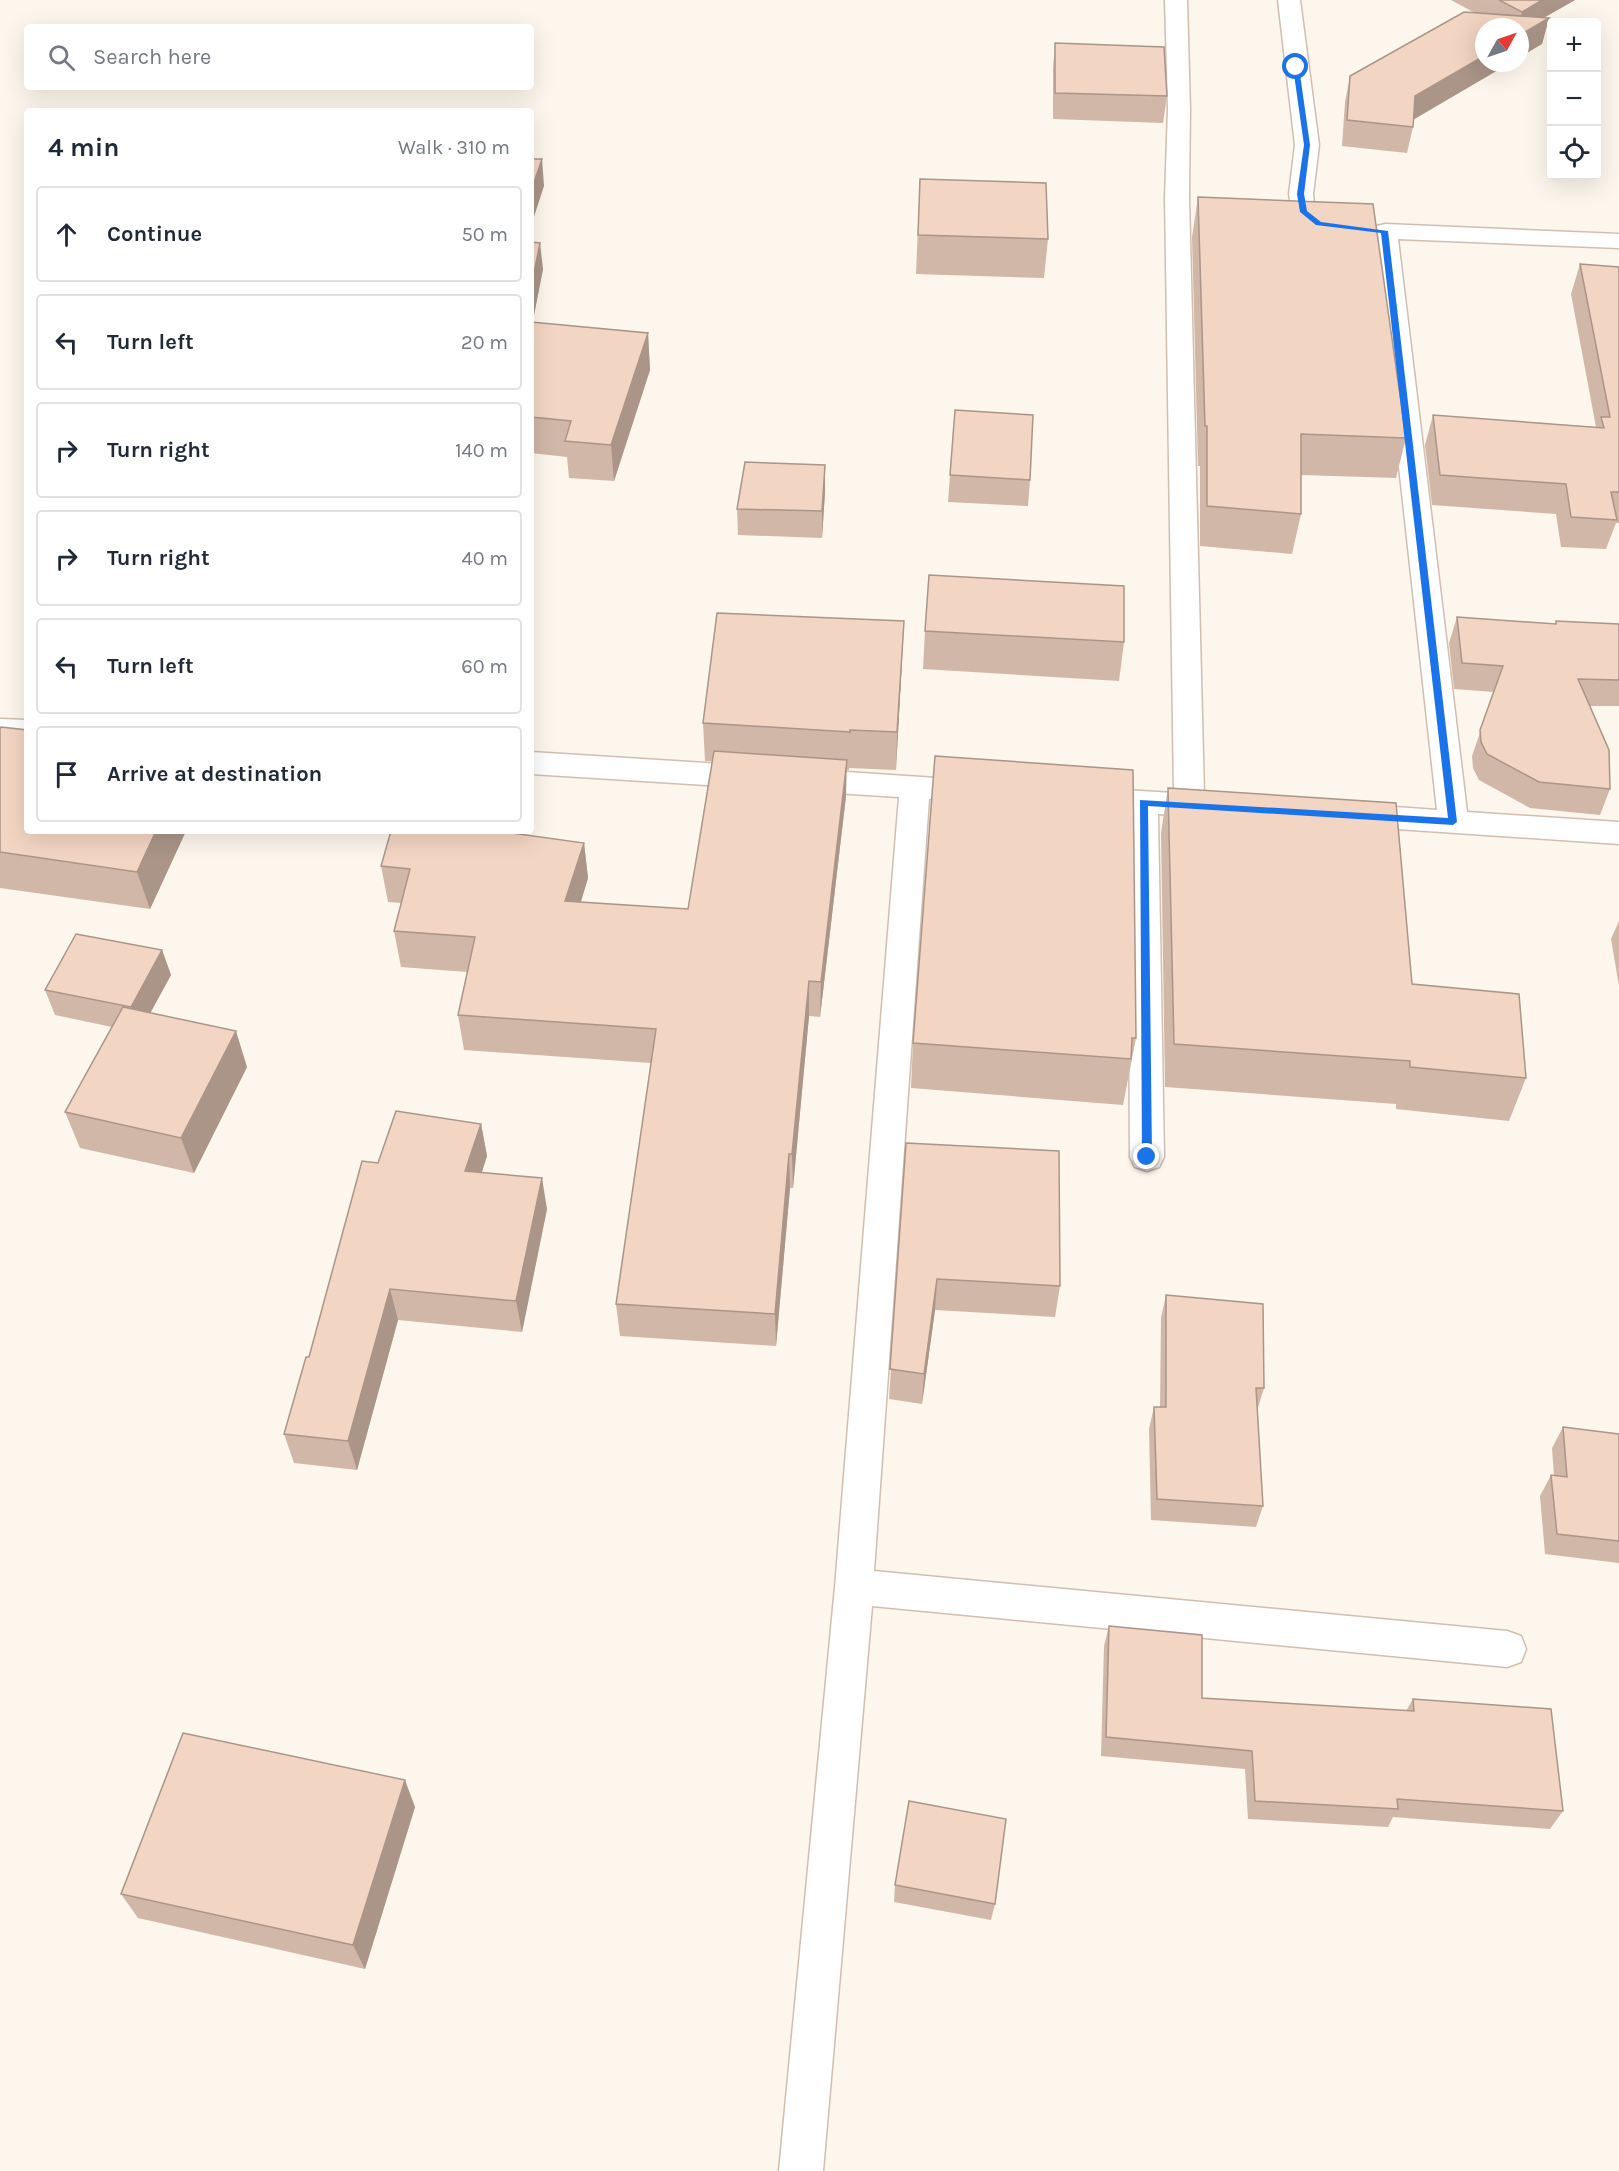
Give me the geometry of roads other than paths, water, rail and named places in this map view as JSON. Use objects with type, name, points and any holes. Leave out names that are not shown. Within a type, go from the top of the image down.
[{"type":"street","points":[[1176,0],[1189,805]]},
{"type":"street","points":[[1289,0],[1307,145],[1300,194],[1304,212],[1319,224],[1366,229],[1619,241]]},
{"type":"street","points":[[1366,229],[1453,822]]},
{"type":"street","points":[[0,729],[24,730]]},
{"type":"street","points":[[534,763],[961,790]]},
{"type":"street","points":[[801,2171],[854,1587],[915,788]]},
{"type":"street","points":[[1064,797],[1235,808]]},
{"type":"street","points":[[1143,802],[1147,1157]]},
{"type":"street","points":[[1327,814],[1619,832]]},
{"type":"street","points":[[854,1587],[1507,1649]]}]
